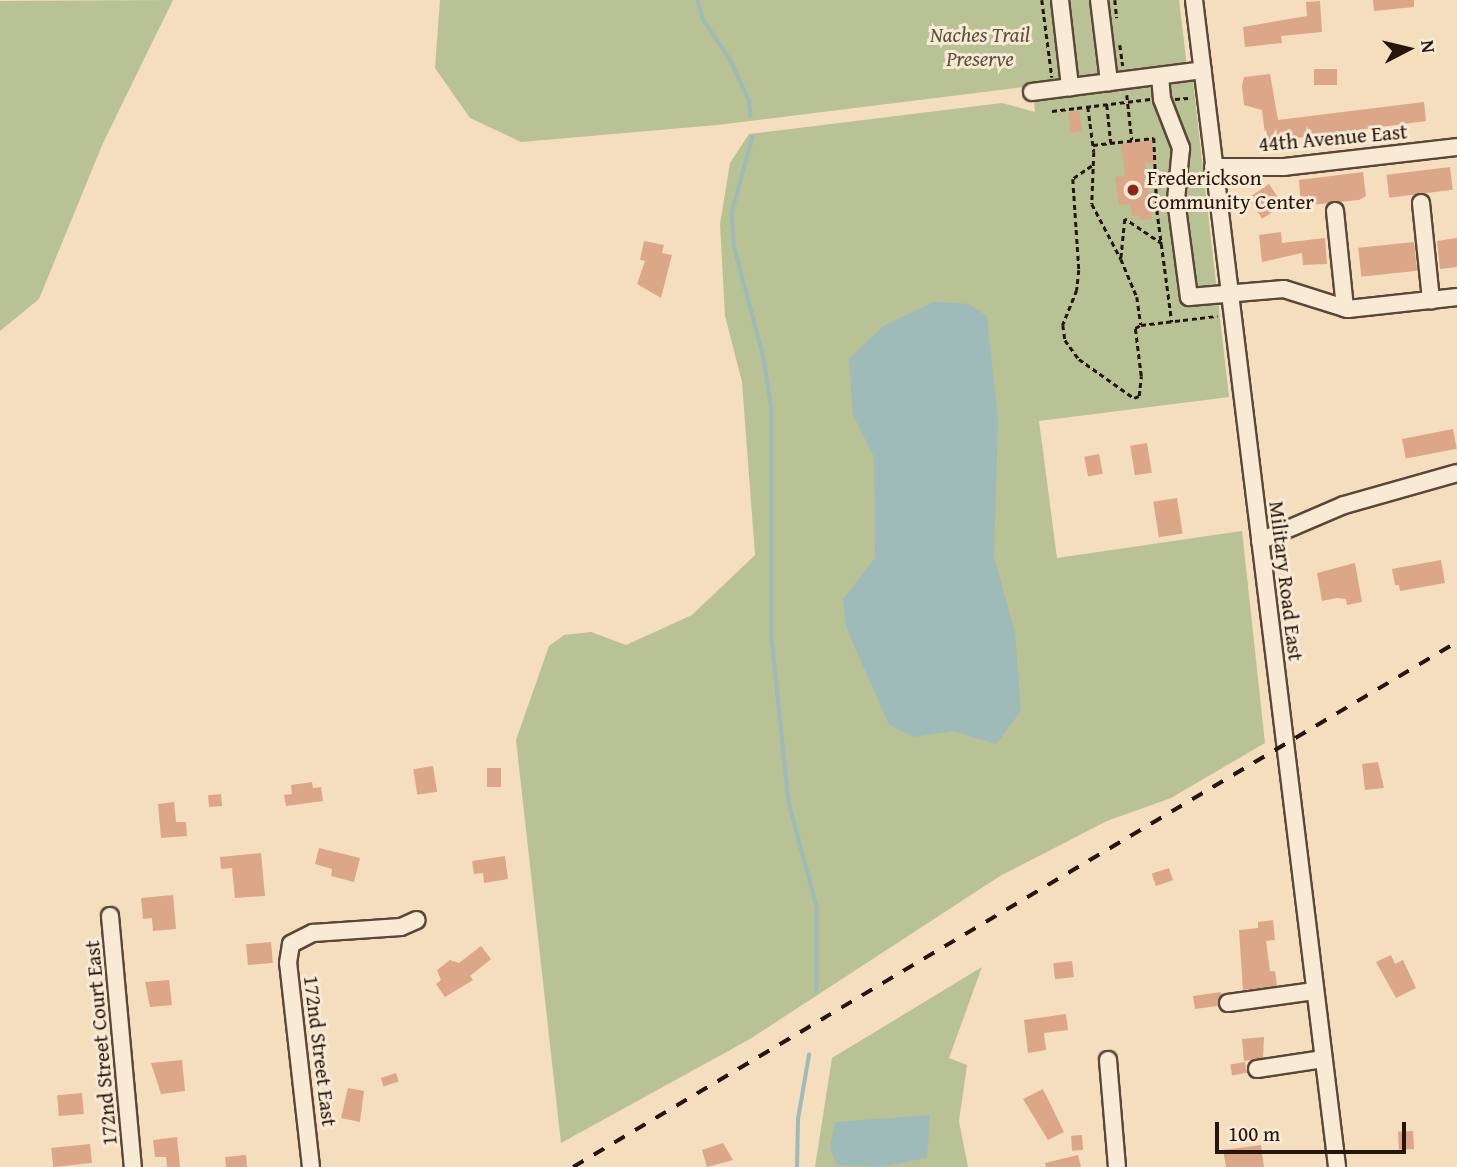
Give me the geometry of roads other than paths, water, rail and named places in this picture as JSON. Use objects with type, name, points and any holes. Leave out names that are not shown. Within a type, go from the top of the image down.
[{"type":"street","points":[[1060,0],[1070,87]]},
{"type":"street","points":[[1099,0],[1116,78]]},
{"type":"street","name":"Military Road East","points":[[1194,0],[1337,1167]]},
{"type":"street","points":[[1032,92],[1116,78],[1203,70]]},
{"type":"street","points":[[1160,76],[1162,99],[1181,148],[1176,200],[1189,297],[1230,291],[1284,289],[1345,308],[1457,297]]},
{"type":"street","name":"44th Avenue East","points":[[1213,167],[1293,166],[1457,147]]},
{"type":"street","points":[[1421,203],[1431,300]]},
{"type":"street","points":[[1335,211],[1345,308]]},
{"type":"street","points":[[1260,541],[1344,505],[1457,473]]},
{"type":"street","name":"172nd Street Court East","points":[[110,916],[133,1167]]},
{"type":"street","name":"172nd Street East","points":[[311,1167],[288,963],[293,941],[313,933],[401,927],[416,920]]},
{"type":"street","points":[[1227,1003],[1314,991]]},
{"type":"street","points":[[1257,1069],[1323,1059]]},
{"type":"street","points":[[1108,1060],[1117,1167]]},
{"type":"water","points":[[934,302],[969,304],[987,316],[998,419],[994,557],[1015,632],[1021,711],[996,744],[952,731],[914,737],[889,725],[846,627],[843,599],[875,558],[874,457],[853,415],[849,359],[883,326]]},
{"type":"water","points":[[930,1115],[927,1158],[880,1167],[837,1165],[830,1148],[835,1122]]},
{"type":"waterway","points":[[698,0],[703,19],[731,61],[749,100],[751,116]]},
{"type":"waterway","points":[[753,137],[732,213],[734,245],[763,354],[772,409],[772,638],[789,803],[817,907],[817,991]]},
{"type":"waterway","points":[[797,1167],[798,1119],[809,1055]]},
{"type":"railway","points":[[573,1167],[1457,642]]},
{"type":"place","name":"Frederickson Community Center","points":[[1133,190]]},
{"type":"park label","name":"Naches Trail Preserve","points":[[980,47]]}]
